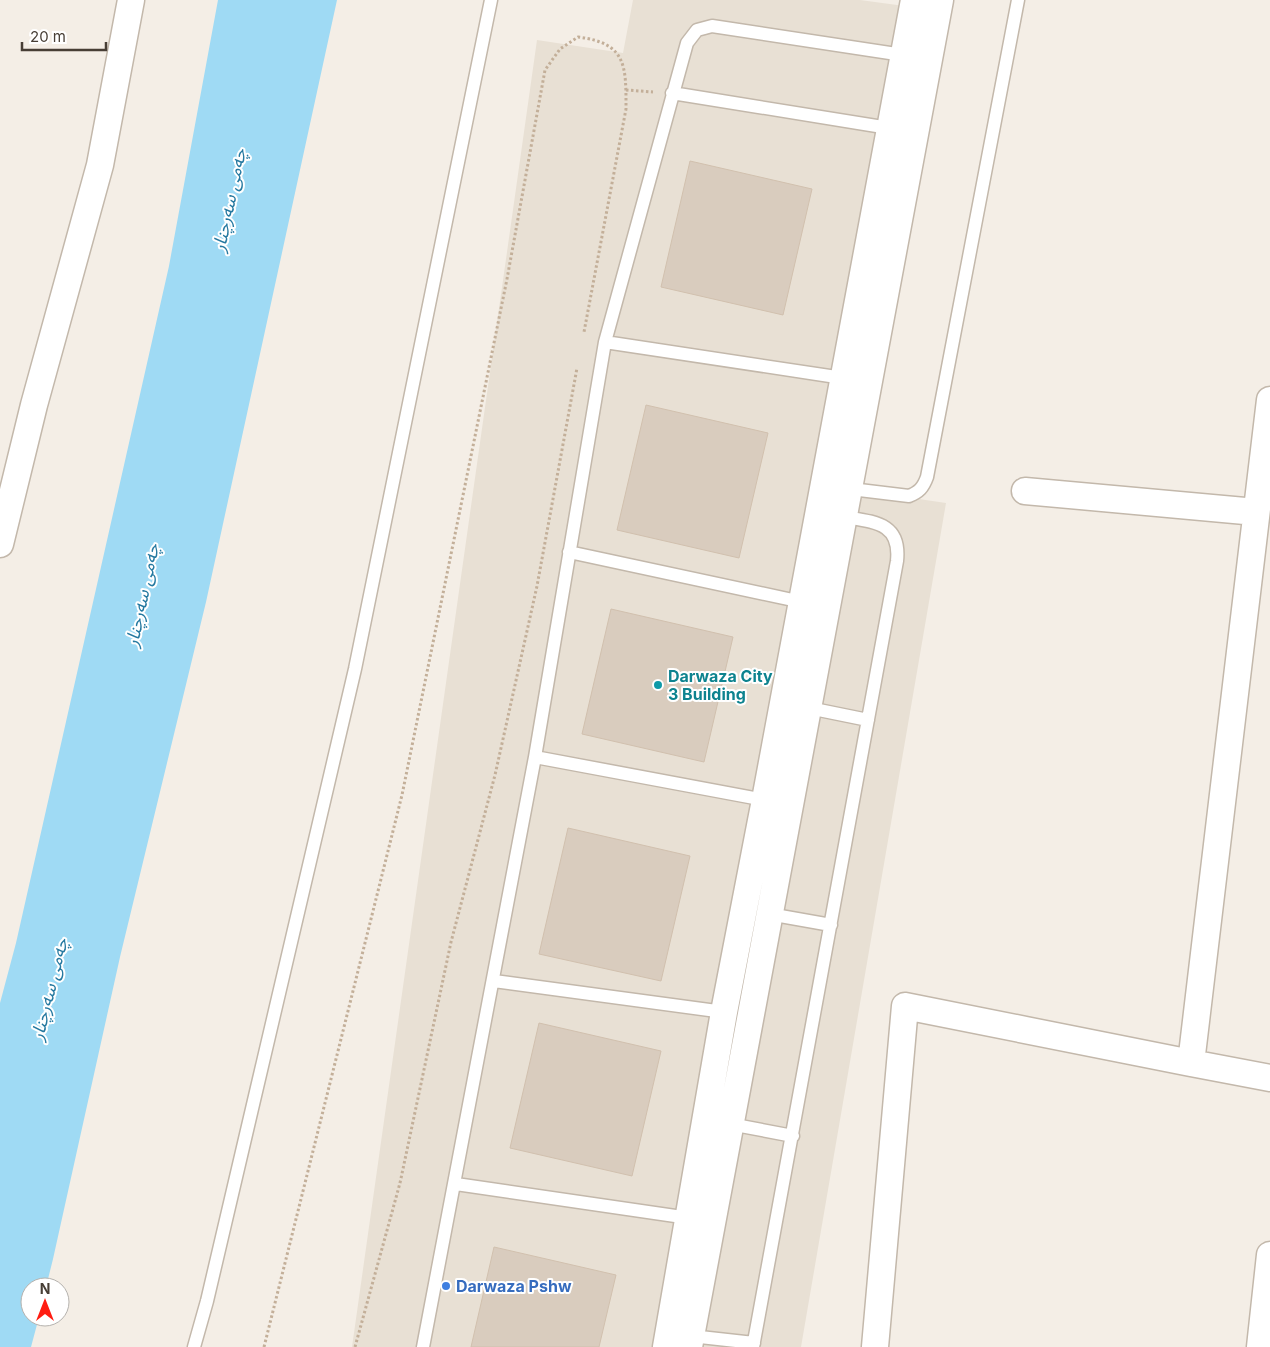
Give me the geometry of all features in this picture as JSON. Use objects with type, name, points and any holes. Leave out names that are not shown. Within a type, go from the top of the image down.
[{"type":"street","points":[[0,544],[34,405],[100,165],[131,0]]},
{"type":"street","points":[[666,1347],[724,1012],[766,800],[842,378],[914,0]]},
{"type":"street","points":[[691,1341],[768,914],[845,517],[940,0]]},
{"type":"street","points":[[1191,1063],[1261,556],[1256,512],[1270,400]]},
{"type":"street","points":[[1025,491],[1256,512]]},
{"type":"street","points":[[875,1347],[905,1006],[1270,1078]]},
{"type":"street","points":[[1260,1347],[1269,1270]]},
{"type":"lane","points":[[194,1347],[207,1301],[356,669],[491,0]]},
{"type":"lane","points":[[850,489],[909,496],[918,493],[924,486],[1018,0]]},
{"type":"lane","points":[[423,1347],[456,1184],[535,758],[605,342],[687,43],[697,30],[712,26],[903,55]]},
{"type":"lane","points":[[672,93],[889,128]]},
{"type":"lane","points":[[605,342],[842,378]]},
{"type":"lane","points":[[691,1341],[754,1345],[899,548],[894,536],[886,527],[874,522],[845,517]]},
{"type":"lane","points":[[570,552],[802,602]]},
{"type":"lane","points":[[809,708],[868,720]]},
{"type":"lane","points":[[535,758],[766,800]]},
{"type":"lane","points":[[768,914],[832,924]]},
{"type":"lane","points":[[494,980],[724,1012]]},
{"type":"lane","points":[[730,1124],[792,1136]]},
{"type":"lane","points":[[456,1184],[689,1218]]},
{"type":"path","points":[[264,1347],[402,795],[506,279],[545,70],[570,41],[578,37],[600,41],[614,48],[625,71],[626,90],[626,109],[584,333]]},
{"type":"path","points":[[626,90],[672,93]]},
{"type":"path","points":[[355,1347],[400,1183],[451,942],[495,775],[537,586],[578,362]]},
{"type":"shaded area","points":[[633,0],[860,0],[912,7],[851,489],[946,503],[801,1347],[352,1347],[537,40],[623,53]]},
{"type":"water","name":"چەمی سەرچنار","points":[[218,0],[337,0],[206,602],[120,957],[53,1259],[48,1277],[20,1277],[20,1327],[36,1327],[31,1347],[0,1347],[0,1003],[16,943],[169,266]]},
{"type":"building","points":[[690,161],[812,189],[783,315],[661,287]]},
{"type":"building","points":[[646,405],[768,433],[739,558],[617,530]]},
{"type":"building","name":"Darwaza City 3 Building","points":[[611,609],[733,637],[704,762],[582,734]]},
{"type":"building","points":[[568,828],[690,856],[661,981],[539,954]]},
{"type":"building","points":[[539,1023],[661,1051],[632,1176],[510,1148]]},
{"type":"building","points":[[494,1247],[616,1275],[599,1347],[471,1347]]},
{"type":"place","name":"Darwaza City 3 Building","points":[[658,685]]},
{"type":"place","name":"Darwaza Pshw","points":[[446,1286]]}]
